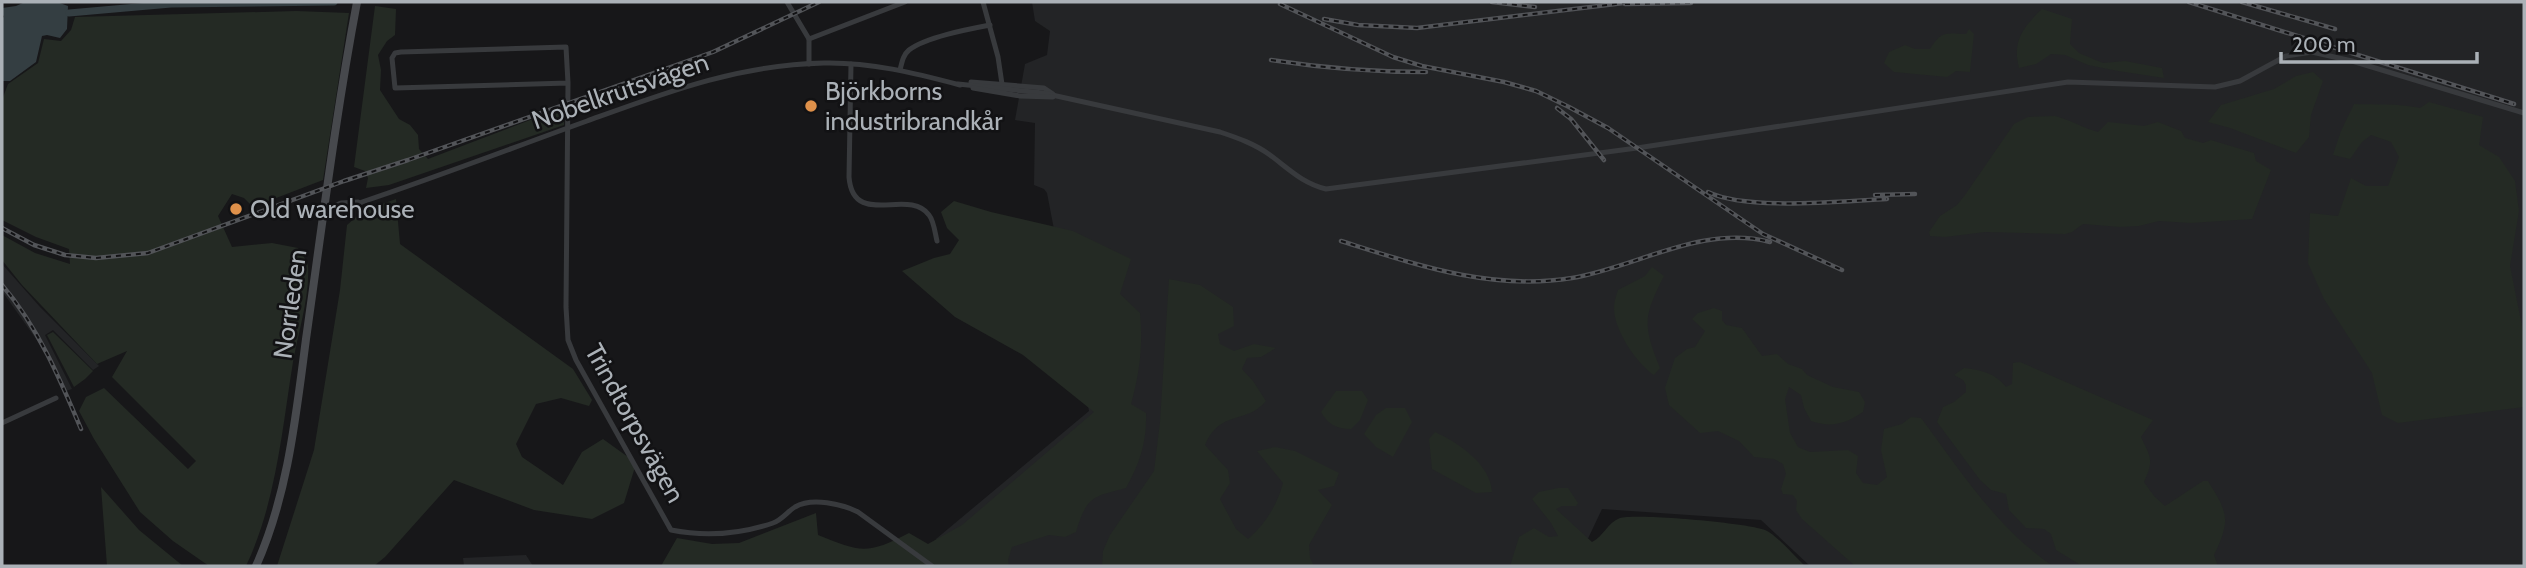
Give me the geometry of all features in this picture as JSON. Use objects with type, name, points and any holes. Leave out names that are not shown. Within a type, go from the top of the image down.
[{"type":"street","name":"Norrleden","points":[[256,566],[274,515],[290,449],[357,2]]},
{"type":"street","points":[[787,2],[808,39],[808,64]]},
{"type":"street","points":[[808,39],[905,2]]},
{"type":"street","points":[[983,2],[1002,84]]},
{"type":"street","points":[[900,70],[903,57],[917,46],[990,25]]},
{"type":"street","name":"Trindtorpsvägen","points":[[568,83],[395,88],[392,58],[395,53],[401,51],[566,47],[568,83],[565,129],[566,328],[568,342],[671,530],[726,534],[779,521],[802,504],[829,504],[858,512],[932,566]]},
{"type":"street","points":[[942,80],[979,90],[1020,91],[1044,88],[1056,96],[1142,113],[1235,137],[1259,148],[1306,183],[1326,189],[1624,150],[2068,82],[2215,87],[2239,81],[2286,56],[2312,52],[2352,61],[2524,113]]},
{"type":"street","name":"Nobelkrutsvägen","points":[[324,210],[341,203],[362,202],[715,77],[808,64],[851,64],[900,70],[942,80]]},
{"type":"street","points":[[851,64],[849,177],[852,194],[864,203],[913,206],[921,209],[928,214],[937,241]]},
{"type":"street","points":[[942,80],[1002,84],[1047,99],[1056,96]]},
{"type":"street","points":[[2,423],[56,398]]},
{"type":"shaded area","points":[[25,2],[57,2],[68,6],[67,29],[60,38],[42,36],[36,62],[10,81],[2,81],[2,8]]},
{"type":"shaded area","points":[[1032,2],[2524,2],[2524,566],[1810,566],[1761,520],[1602,509],[1575,566],[958,566],[936,539],[1089,411],[1047,193],[1034,185],[1035,123],[1015,120],[1025,64],[1047,55],[1050,31],[1035,21]]},
{"type":"shaded area","points":[[375,6],[396,9],[395,35],[387,41],[378,55],[381,70],[380,90],[399,119],[410,125],[418,135],[419,149],[428,159],[564,107],[564,125],[389,185],[366,188],[368,178],[365,171],[354,167]]},
{"type":"shaded area","points":[[2042,9],[2072,19],[2070,44],[2079,53],[2103,63],[2125,61],[2162,68],[2164,78],[2088,65],[2065,55],[2051,54],[2036,64],[2019,68],[2018,42],[2029,22]]},
{"type":"shaded area","points":[[296,11],[349,13],[323,180],[253,207],[244,198],[232,194],[218,216],[232,247],[272,243],[298,248],[308,266],[305,302],[277,466],[256,542],[246,566],[209,566],[173,541],[140,512],[79,411],[86,397],[104,388],[188,469],[196,461],[112,377],[127,351],[97,364],[2,260],[2,235],[35,253],[70,264],[69,249],[2,220],[2,100],[8,84],[38,63],[44,39],[61,41],[71,30],[75,17]]},
{"type":"shaded area","points":[[1969,29],[1974,34],[1970,72],[1956,71],[1947,77],[1894,72],[1884,63],[1889,52],[1905,45],[1915,49],[1930,49],[1941,36],[1966,34]]},
{"type":"shaded area","points":[[2313,72],[2323,81],[2311,115],[2309,137],[2296,153],[2208,122],[2221,105],[2274,89],[2296,76]]},
{"type":"shaded area","points":[[2429,102],[2483,117],[2479,145],[2499,157],[2515,181],[2519,211],[2510,266],[2524,336],[2524,407],[2398,423],[2382,415],[2372,373],[2324,299],[2308,263],[2310,213],[2338,216],[2351,178],[2366,186],[2388,186],[2399,157],[2391,142],[2371,135],[2362,142],[2350,159],[2333,155],[2354,104],[2420,108]]},
{"type":"shaded area","points":[[2055,116],[2098,132],[2108,122],[2144,126],[2158,122],[2181,131],[2185,138],[2203,143],[2211,140],[2254,153],[2256,161],[2271,170],[2252,219],[2191,223],[2159,221],[2120,227],[2083,224],[2065,234],[1985,232],[1930,236],[1929,232],[1940,216],[1957,205],[2014,124],[2028,117]]},
{"type":"shaded area","points":[[396,199],[400,244],[573,369],[592,400],[589,406],[561,398],[536,404],[516,444],[522,457],[563,485],[582,452],[603,439],[628,457],[635,467],[624,503],[592,519],[534,510],[454,480],[374,566],[277,566],[314,450],[340,290],[347,225],[363,211]]},
{"type":"shaded area","points":[[954,201],[1073,231],[1131,259],[1120,294],[1140,313],[1140,358],[1131,404],[1146,413],[1146,423],[1142,452],[1126,488],[1092,500],[1084,511],[1076,532],[1065,537],[1049,535],[1012,547],[1009,566],[661,566],[677,538],[712,544],[739,543],[816,513],[818,535],[854,548],[873,548],[909,533],[928,544],[962,525],[1094,412],[1023,355],[955,317],[902,271],[950,254],[959,240],[947,228],[941,212]]},
{"type":"shaded area","points":[[2,264],[99,366],[93,370],[53,330],[45,335],[72,389],[66,391],[46,353],[2,291]]},
{"type":"shaded area","points":[[1652,267],[1664,276],[1652,302],[1648,321],[1648,331],[1660,368],[1654,375],[1640,363],[1627,345],[1617,325],[1614,307],[1618,290],[1645,276]]},
{"type":"shaded area","points":[[1169,279],[1200,285],[1233,307],[1234,326],[1218,334],[1220,344],[1234,351],[1254,344],[1276,348],[1261,357],[1247,358],[1242,369],[1266,401],[1250,413],[1218,426],[1205,445],[1228,470],[1230,483],[1220,499],[1236,529],[1248,539],[1270,513],[1283,483],[1257,451],[1275,447],[1295,451],[1339,473],[1334,486],[1318,490],[1332,505],[1309,545],[1314,566],[1102,566],[1103,551],[1110,535],[1154,471],[1160,422]]},
{"type":"shaded area","points":[[1714,308],[1722,311],[1722,320],[1726,325],[1742,328],[1762,356],[1777,354],[1807,375],[1833,387],[1859,392],[1865,402],[1863,412],[1844,422],[1825,424],[1811,421],[1801,395],[1789,387],[1785,399],[1790,433],[1798,447],[1810,452],[1848,450],[1858,456],[1856,473],[1863,483],[1877,485],[1887,477],[1881,450],[1884,429],[1902,424],[1911,417],[1921,418],[1997,517],[2014,535],[2053,566],[1855,566],[1802,519],[1796,510],[1797,501],[1793,495],[1783,494],[1781,489],[1786,474],[1783,464],[1774,459],[1754,457],[1739,441],[1718,431],[1700,433],[1669,405],[1665,388],[1675,358],[1687,349],[1695,347],[1705,331],[1692,319],[1698,313]]},
{"type":"shaded area","points":[[53,332],[93,371],[74,387],[47,335]]},
{"type":"shaded area","points":[[2020,362],[2153,420],[2141,437],[2150,459],[2144,482],[2165,506],[2203,481],[2208,481],[2220,501],[2225,517],[2223,533],[2214,555],[2218,566],[2082,566],[2056,550],[2051,534],[2044,529],[2026,528],[2009,510],[2006,494],[1991,490],[1980,480],[1937,422],[1943,407],[1966,392],[1963,380],[1954,375],[1964,368],[1976,370],[1992,375],[2006,387],[2012,384],[2013,363]]},
{"type":"shaded area","points":[[1336,391],[1362,391],[1368,400],[1360,420],[1351,429],[1333,425],[1321,412]]},
{"type":"shaded area","points":[[1386,408],[1405,408],[1412,422],[1393,457],[1376,447],[1364,434],[1376,415]]},
{"type":"shaded area","points":[[1435,432],[1472,456],[1486,472],[1492,492],[1476,493],[1432,469],[1429,439]]},
{"type":"shaded area","points":[[101,487],[139,530],[183,566],[107,566]]},
{"type":"shaded area","points":[[1568,488],[1578,503],[1576,506],[1556,509],[1592,542],[1620,518],[1647,517],[1716,522],[1765,530],[1805,566],[1510,566],[1519,537],[1534,528],[1549,537],[1558,536],[1532,499],[1539,492]]},
{"type":"shaded area","points":[[526,555],[533,566],[464,566],[463,558]]},
{"type":"waterway","points":[[69,13],[171,4],[334,2]]},
{"type":"railway","points":[[2,228],[34,245],[65,255],[96,258],[148,253],[344,181],[713,52],[819,2]]},
{"type":"railway","points":[[1492,2],[1535,7]]},
{"type":"railway","points":[[1324,19],[1358,25],[1417,28],[1632,2]]},
{"type":"railway","points":[[2189,2],[2514,104]]},
{"type":"railway","points":[[2242,2],[2335,29]]},
{"type":"railway","points":[[1625,4],[1691,3]]},
{"type":"railway","points":[[1280,4],[1393,57],[1536,91],[1608,128],[1763,234],[1842,270]]},
{"type":"railway","points":[[1271,60],[1348,69],[1426,72]]},
{"type":"railway","points":[[1557,108],[1571,119],[1604,160]]},
{"type":"railway","points":[[1708,192],[1725,198],[1770,203],[1887,199]]},
{"type":"railway","points":[[1875,195],[1915,194]]},
{"type":"railway","points":[[1341,241],[1426,267],[1512,281],[1572,278],[1670,249],[1720,238],[1770,242]]},
{"type":"railway","points":[[2,285],[37,336],[81,429]]},
{"type":"place","name":"Björkborns industribrandkår","points":[[811,106]]},
{"type":"place","name":"Old warehouse","points":[[236,209]]}]
